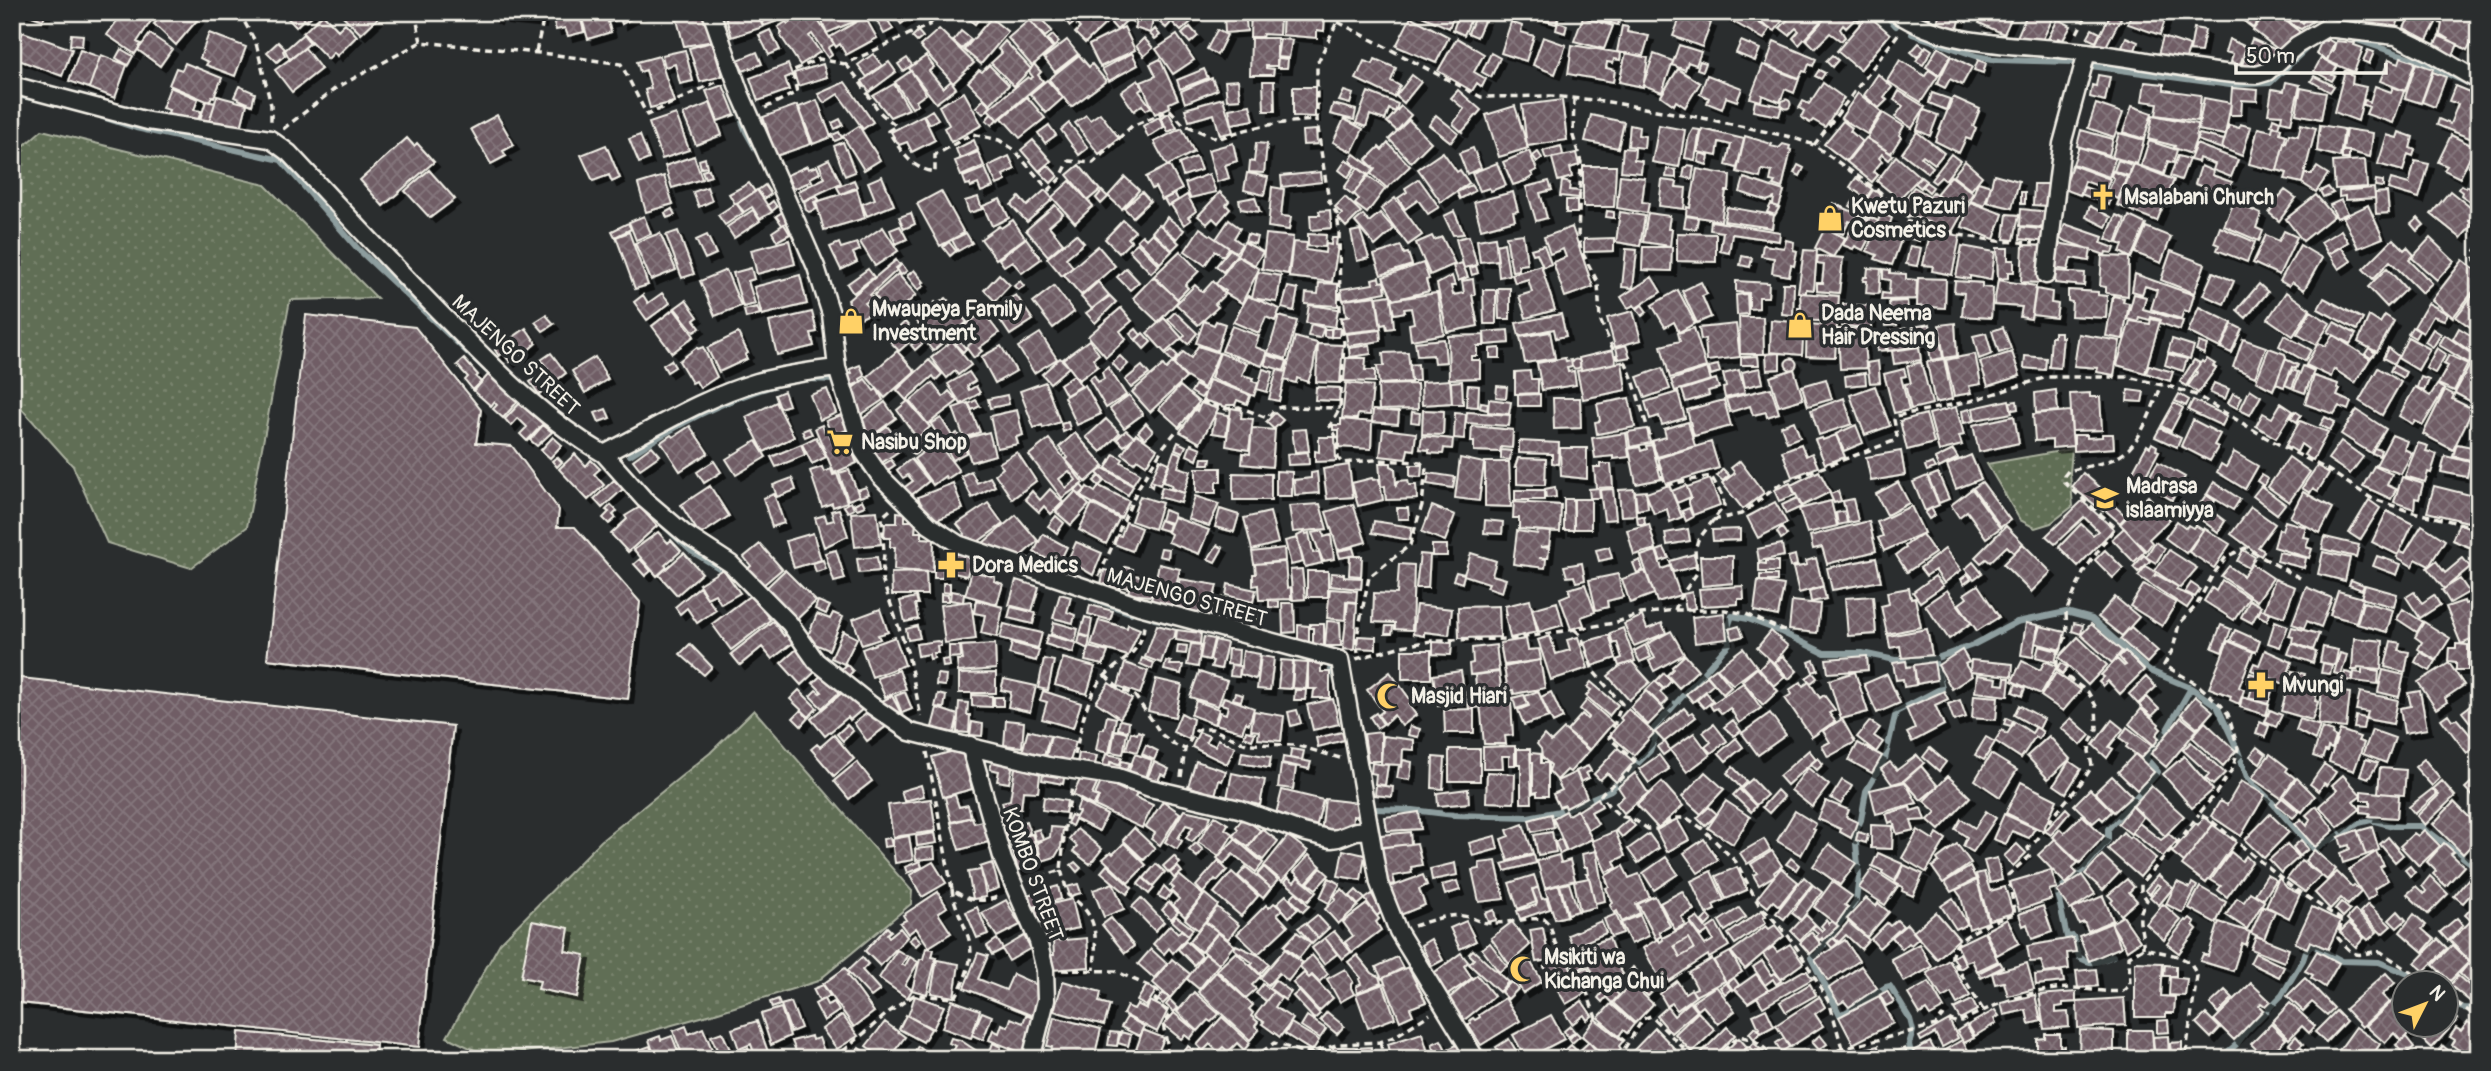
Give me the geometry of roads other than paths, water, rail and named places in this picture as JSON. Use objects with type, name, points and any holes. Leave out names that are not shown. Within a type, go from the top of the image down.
[{"type":"street","name":"MAJENGO STREET","points":[[12,85],[148,121],[270,139],[289,153],[418,291],[526,398],[565,430],[604,454],[644,499],[685,534],[731,564],[790,624],[816,661],[910,732],[1118,778],[1239,809],[1331,839],[1369,830],[1340,660],[1139,606],[958,544],[929,525],[880,476],[863,451],[837,368],[831,314],[817,267],[744,103],[711,12]]},
{"type":"street","points":[[1895,12],[1910,22],[1955,39],[2087,52],[2209,72],[2257,75],[2267,72],[2297,45],[2326,28],[2396,36],[2430,52],[2479,82]]},
{"type":"street","points":[[2046,275],[2062,144],[2087,52]]},
{"type":"street","points":[[604,454],[690,409],[757,382],[837,368]]},
{"type":"street","name":"KOMBO STREET","points":[[970,745],[989,818],[1038,941],[1045,970],[1046,1000],[1031,1059]]},
{"type":"street","points":[[1369,830],[1379,883],[1398,931],[1476,1059]]},
{"type":"waterway","points":[[1883,12],[1896,26]]},
{"type":"waterway","points":[[1912,34],[1976,56],[1998,60],[2075,62]]},
{"type":"waterway","points":[[2351,38],[2420,61],[2474,86]]},
{"type":"waterway","points":[[2091,66],[2230,85],[2270,83],[2310,45]]},
{"type":"waterway","points":[[731,92],[746,132],[759,155]]},
{"type":"waterway","points":[[12,94],[31,98]]},
{"type":"waterway","points":[[102,117],[136,128],[281,160],[358,249],[500,383]]},
{"type":"waterway","points":[[807,379],[836,382]]},
{"type":"waterway","points":[[630,455],[700,414],[776,385]]},
{"type":"waterway","points":[[539,418],[558,433]]},
{"type":"waterway","points":[[859,456],[872,476]]},
{"type":"waterway","points":[[663,525],[691,551],[732,576]]},
{"type":"waterway","points":[[1088,597],[1131,613]]},
{"type":"waterway","points":[[1372,809],[1528,817],[1565,810],[1611,790],[1650,751],[1656,736],[1654,728],[1729,644],[1728,627],[1732,616],[1777,630],[1824,653],[1862,653],[1895,660],[1934,659],[1973,645],[2017,622],[2066,612],[2092,619],[2148,670],[2191,688],[2217,706],[2247,777],[2314,850],[2359,823],[2371,820],[2393,826],[2421,826],[2479,869]]},
{"type":"waterway","points":[[1154,619],[1168,621]]},
{"type":"waterway","points":[[1912,1059],[1909,1044],[1913,1031],[1910,1019],[1890,986],[1840,1015],[1811,958],[1816,956],[1856,901],[1859,876],[1855,833],[1861,820],[1866,791],[1885,759],[1896,712],[1942,688],[1934,659]]},
{"type":"waterway","points":[[1324,663],[1329,664],[1338,688]]},
{"type":"waterway","points":[[2113,956],[2096,962],[2079,957],[2073,936],[2067,937],[2057,891],[2083,870],[2108,840],[2108,829],[2158,772],[2145,757],[2165,733],[2191,688]]},
{"type":"waterway","points":[[2219,1059],[2237,1044],[2282,995],[2312,945],[2342,961],[2379,962],[2398,970]]},
{"type":"waterway","points":[[2460,1007],[2471,1008],[2479,1004]]},
{"type":"place","name":"Msalabani Church","points":[[2103,197]]},
{"type":"place","name":"Kwetu Pazuri Cosmetics","points":[[1830,218]]},
{"type":"place","name":"Mwaupeya Family Investment","points":[[851,321]]},
{"type":"place","name":"Dada Neema Hair Dressing","points":[[1800,325]]},
{"type":"place","name":"Nasibu Shop","points":[[840,442]]},
{"type":"place","name":"Madrasa islaamiyya","points":[[2105,498]]},
{"type":"place","name":"Dora Medics","points":[[951,565]]},
{"type":"place","name":"Mvungi","points":[[2261,685]]},
{"type":"place","name":"Masjid Hiari","points":[[1390,696]]},
{"type":"place","name":"Msikiti wa Kichanga Chui","points":[[1523,969]]}]
